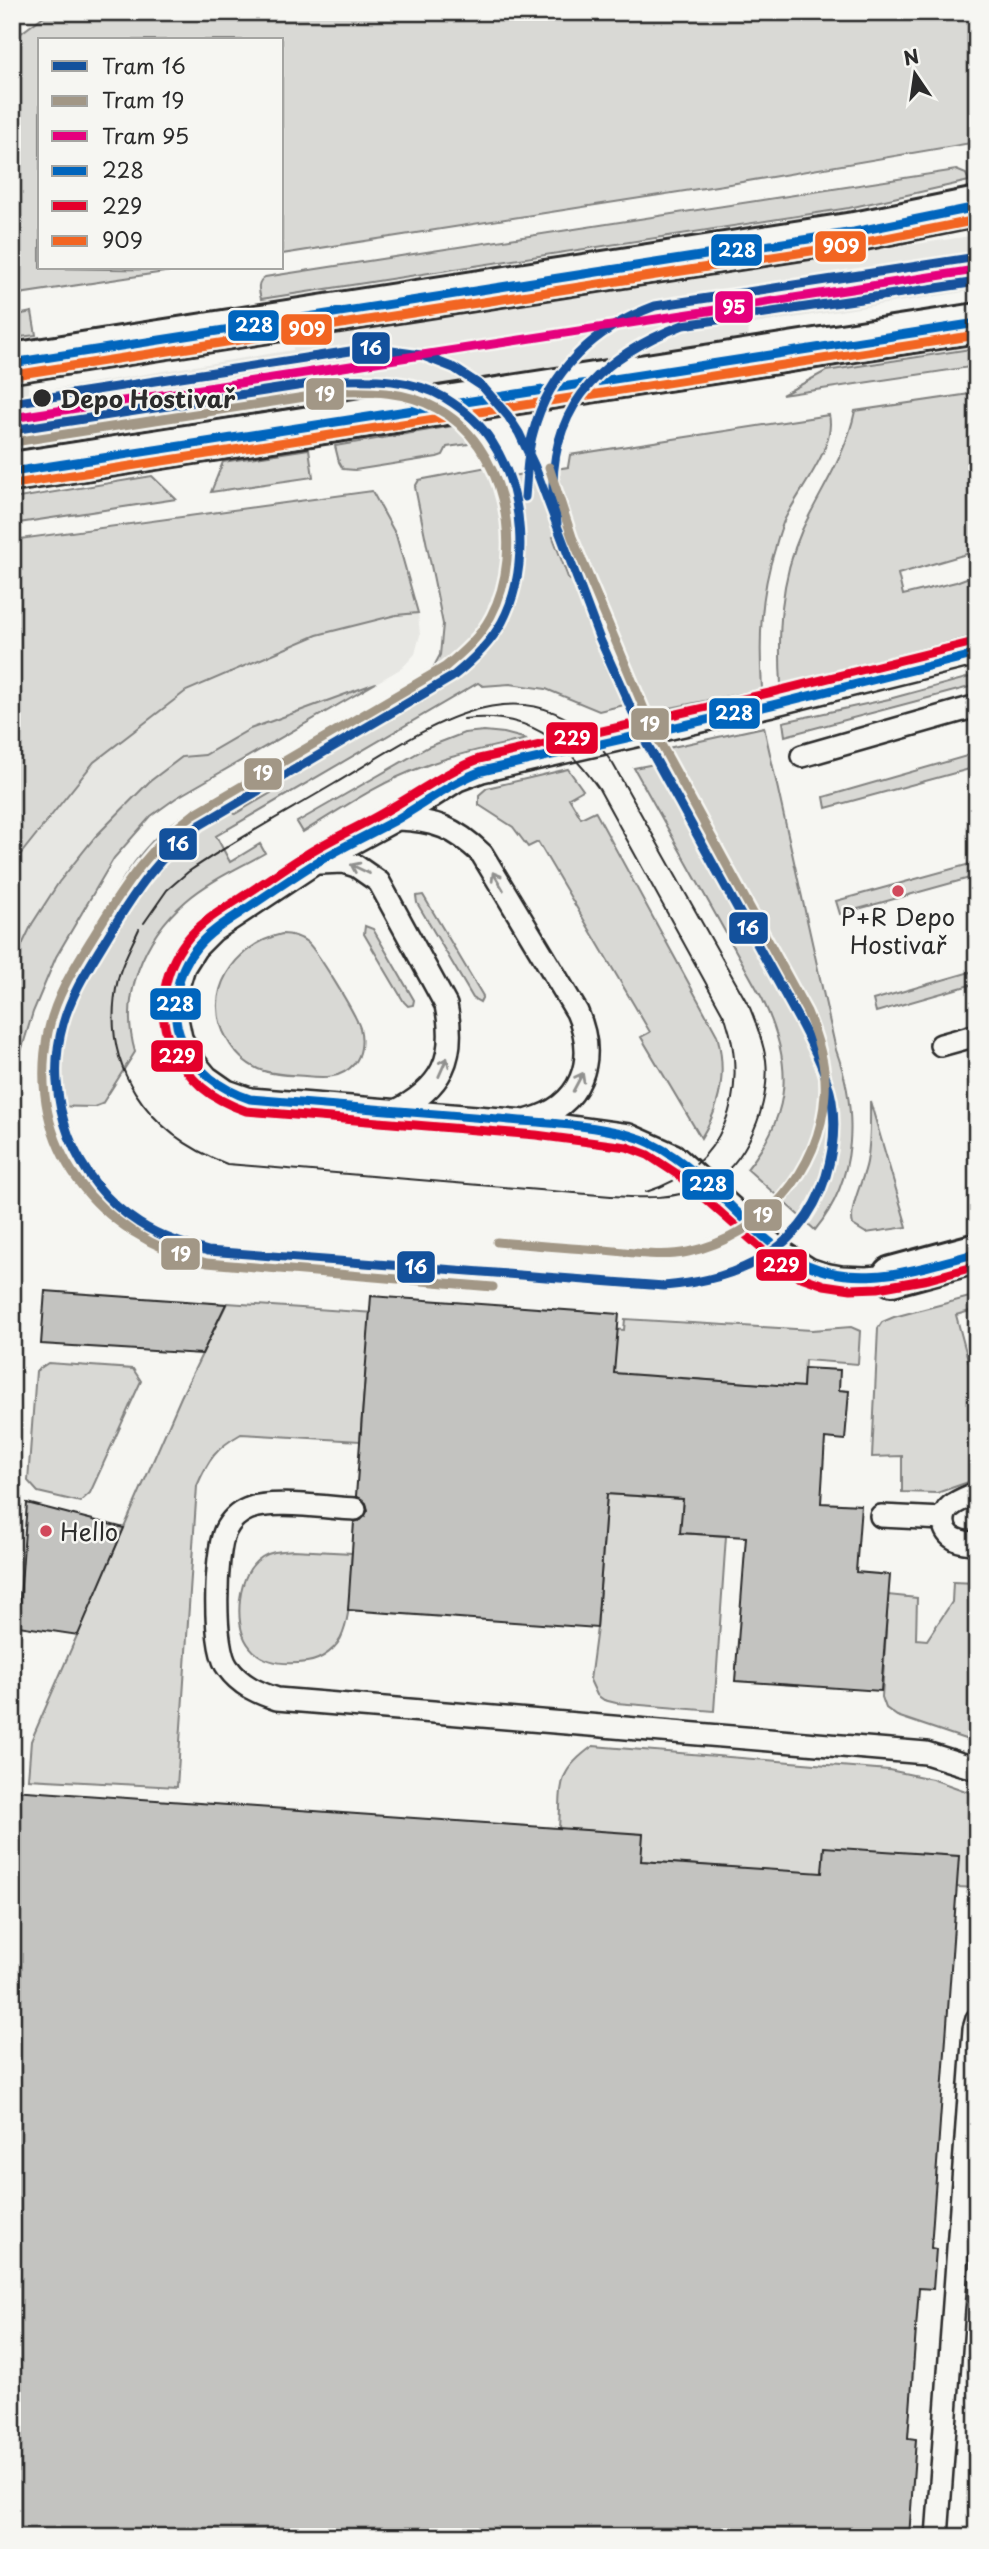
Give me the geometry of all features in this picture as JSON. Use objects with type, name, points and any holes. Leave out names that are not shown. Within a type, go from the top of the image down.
[{"type":"main road","points":[[12,363],[855,232],[977,207]]},
{"type":"main road","points":[[12,472],[977,323]]},
{"type":"main road","points":[[892,1276],[977,1253]]},
{"type":"lane","points":[[892,1276],[841,1277],[824,1274],[800,1264],[778,1249],[674,1154],[629,1135],[526,1121],[250,1099],[227,1091],[207,1077],[192,1059],[181,1038],[176,1014],[177,990],[184,967],[196,948],[213,931],[314,864],[397,819],[458,780],[482,771],[568,750],[772,705],[977,654]]},
{"type":"lane","points":[[802,756],[977,706]]},
{"type":"lane","points":[[397,819],[422,820],[446,827],[465,839],[482,855],[577,1012],[585,1030],[588,1047],[586,1066],[570,1097],[542,1117],[526,1121]]},
{"type":"lane","points":[[314,864],[343,862],[363,869],[379,882],[446,1005],[451,1028],[450,1050],[442,1072],[430,1089],[394,1112]]},
{"type":"lane","points":[[941,1045],[977,1035]]},
{"type":"lane","points":[[977,1493],[951,1506],[944,1519],[950,1536],[958,1541],[977,1543]]},
{"type":"lane","points":[[355,1509],[263,1504],[235,1516],[226,1529],[222,1544],[216,1626],[219,1647],[226,1667],[255,1692],[277,1699],[926,1753],[977,1769]]},
{"type":"lane","points":[[881,1516],[944,1519]]},
{"type":"lane","points":[[936,2537],[974,2029],[977,2018]]},
{"type":"shaded area","points":[[49,12],[977,12],[977,142],[736,183],[284,254],[284,38],[38,38],[38,270],[178,270],[12,295],[12,40]]},
{"type":"shaded area","points":[[956,170],[966,174],[969,181],[849,208],[261,299],[259,284],[265,277]]},
{"type":"shaded area","points":[[977,235],[977,290],[748,325],[749,338],[328,404],[325,394],[303,397],[301,391],[276,395],[280,414],[12,454],[12,382],[27,378],[29,393],[293,350],[292,337]]},
{"type":"shaded area","points":[[32,312],[36,335],[12,338],[12,316]]},
{"type":"shaded area","points":[[977,348],[977,366],[782,395],[826,371]]},
{"type":"shaded area","points":[[977,393],[977,551],[898,574],[903,595],[977,574],[977,635],[781,685],[782,606],[789,568],[802,530],[846,443],[855,411]]},
{"type":"shaded area","points":[[829,415],[827,442],[783,523],[770,566],[762,618],[762,689],[646,713],[641,701],[599,711],[546,689],[510,684],[483,686],[478,683],[216,836],[230,862],[260,844],[265,853],[195,894],[158,932],[138,970],[133,990],[130,1010],[135,1052],[102,1104],[94,1107],[44,1106],[43,1053],[56,1000],[112,896],[151,842],[183,816],[248,777],[252,783],[225,798],[235,814],[274,791],[268,778],[296,763],[290,752],[432,670],[440,655],[443,624],[415,487],[419,480],[492,466],[498,478],[568,467],[570,455]],"holes":[[[574,529],[600,602],[593,605],[580,577],[569,580],[553,537]]]},
{"type":"shaded area","points":[[459,425],[476,443],[447,447],[443,455],[437,457],[355,470],[343,469],[335,446]]},
{"type":"shaded area","points":[[309,449],[313,477],[211,492],[223,462]]},
{"type":"shaded area","points":[[152,476],[176,499],[12,524],[12,499]]},
{"type":"shaded area","points":[[372,491],[396,535],[418,613],[396,615],[317,635],[186,691],[94,762],[12,865],[12,540]]},
{"type":"shaded area","points":[[418,613],[420,635],[415,654],[402,668],[376,683],[250,729],[205,755],[181,757],[149,782],[95,837],[59,882],[32,924],[12,966],[12,865],[94,762],[186,691],[317,635],[396,615]]},
{"type":"shaded area","points":[[977,675],[977,685],[785,736],[783,722],[889,699]]},
{"type":"shaded area","points":[[376,683],[176,798],[151,816],[114,858],[56,957],[33,1012],[12,1081],[12,966],[32,924],[59,882],[95,837],[149,782],[182,757],[205,755],[250,729]]},
{"type":"shaded area","points":[[764,727],[848,1097],[850,1143],[846,1166],[840,1189],[815,1230],[747,1169],[762,1148],[780,1107],[783,1066],[779,1044],[762,998],[634,768],[675,760],[668,748]]},
{"type":"shaded area","points":[[484,731],[527,739],[435,762],[406,773],[361,796],[303,832],[297,822],[428,747],[464,733]]},
{"type":"shaded area","points":[[977,753],[977,767],[826,808],[824,797]]},
{"type":"shaded area","points":[[568,769],[583,790],[569,798],[581,818],[595,811],[717,1035],[722,1062],[720,1088],[713,1114],[701,1138],[641,1037],[650,1032],[538,842],[528,847],[513,827],[479,805],[479,795],[487,788]]},
{"type":"shaded area","points":[[977,862],[977,876],[840,914],[836,901]]},
{"type":"shaded area","points":[[423,895],[483,996],[480,1002],[473,998],[417,903],[416,896]]},
{"type":"shaded area","points":[[365,926],[373,929],[414,1000],[413,1005],[408,1006],[404,1002],[364,934]]},
{"type":"shaded area","points":[[282,934],[307,942],[357,1020],[362,1042],[359,1056],[349,1069],[338,1075],[287,1075],[258,1069],[244,1060],[233,1048],[220,1022],[220,989],[227,974],[237,960],[250,949]]},
{"type":"shaded area","points":[[977,970],[977,983],[876,1012],[873,1000]]},
{"type":"shaded area","points":[[870,1101],[907,1227],[866,1233],[853,1225],[852,1218],[868,1154]]},
{"type":"shaded area","points":[[977,1295],[977,1309],[956,1315],[977,1393],[977,1479],[937,1493],[902,1492],[902,1456],[872,1457],[878,1328],[882,1322],[894,1317]]},
{"type":"shaded area","points":[[227,1303],[624,1330],[625,1319],[812,1330],[851,1327],[860,1331],[858,1364],[805,1360],[803,1387],[651,1376],[366,1365],[360,1441],[241,1434],[219,1450],[201,1477],[197,1486],[177,1787],[28,1779],[31,1741],[181,1397]]},
{"type":"shaded area","points":[[48,1363],[133,1369],[141,1381],[90,1493],[80,1502],[38,1492],[28,1481],[36,1371]]},
{"type":"shaded area","points":[[607,1494],[683,1499],[681,1533],[726,1536],[714,1711],[616,1703],[597,1695],[590,1680],[597,1628]]},
{"type":"shaded area","points":[[293,1550],[352,1553],[346,1624],[341,1638],[333,1648],[318,1659],[307,1662],[276,1662],[263,1658],[246,1642],[239,1616],[240,1599],[246,1576],[253,1565],[269,1554]]},
{"type":"shaded area","points":[[953,1582],[977,1583],[977,1743],[897,1716],[886,1708],[882,1697],[888,1595],[917,1598],[916,1639],[927,1640],[952,1602]]},
{"type":"shaded area","points":[[593,1746],[889,1770],[932,1779],[977,1795],[977,1888],[957,1887],[824,1847],[822,1874],[641,1861],[559,1828],[561,1790],[566,1772]]},
{"type":"building","points":[[45,1291],[226,1304],[202,1354],[41,1344]]},
{"type":"building","points":[[371,1296],[619,1314],[614,1373],[803,1387],[804,1368],[840,1370],[839,1390],[849,1391],[845,1440],[825,1438],[821,1503],[861,1505],[856,1572],[890,1575],[881,1691],[735,1681],[746,1537],[680,1533],[683,1499],[607,1494],[597,1628],[348,1610],[354,1522],[361,1520],[368,1510],[366,1503],[356,1496]]},
{"type":"building","points":[[27,1503],[124,1528],[78,1635],[18,1626]]},
{"type":"building","points":[[12,1790],[643,1834],[641,1861],[822,1873],[824,1847],[959,1856],[931,2248],[936,2249],[933,2289],[919,2288],[908,2438],[916,2439],[909,2537],[12,2537]]},
{"type":"tram line","name":"16","points":[[525,497],[531,441],[540,410],[551,390],[578,354],[613,326],[633,315],[655,306],[977,257]]},
{"type":"tram line","name":"95","points":[[12,418],[975,270]]},
{"type":"tram line","name":"16","points":[[557,523],[553,485],[556,455],[563,428],[575,404],[590,384],[631,350],[683,325],[977,282]]},
{"type":"tram line","name":"16","points":[[12,403],[370,348],[421,355],[454,368],[483,387],[508,416],[535,467],[599,637],[646,742],[800,1022],[827,1080],[834,1120],[826,1176],[815,1202],[801,1224],[784,1243],[741,1269],[691,1283],[664,1286],[208,1251],[156,1232],[116,1206],[81,1162],[61,1109],[57,1081],[58,1052],[67,1012],[83,978],[139,889],[160,862],[185,837],[200,825],[452,677],[480,652],[502,622],[517,578],[520,555],[517,507],[503,462],[488,435],[445,398],[406,383],[336,380],[12,430]]},
{"type":"tram line","name":"19","points":[[14,442],[337,392],[363,392],[388,393],[424,402],[460,424],[479,446],[493,472],[502,500],[507,530],[507,561],[502,590],[482,631],[445,667],[194,814],[165,839],[119,895],[69,977],[48,1032],[44,1074],[48,1113],[59,1149],[78,1180],[103,1208],[133,1232],[168,1250],[207,1263],[493,1287]]},
{"type":"tram line","name":"19","points":[[497,1242],[657,1255],[678,1254],[715,1244],[763,1215],[783,1196],[800,1174],[821,1122],[825,1094],[821,1052],[807,1012],[652,728],[572,537],[549,467]]},
{"type":"tram line","points":[[139,929],[118,979],[114,1011],[115,1040],[123,1068],[135,1093],[174,1135],[227,1164],[611,1196],[660,1197],[696,1190],[721,1176],[745,1148],[760,1113],[765,1095],[766,1060],[760,1033],[750,1008],[613,764],[581,729],[547,710],[512,704],[476,710],[440,723],[404,742],[188,872],[167,890],[144,923]]},
{"type":"tram line","points":[[464,719],[486,718],[525,725],[558,743],[586,772],[599,789],[726,1020],[733,1047],[735,1074],[732,1100],[724,1124],[712,1146],[695,1166],[673,1181],[646,1192]]},
{"type":"transit line","name":"228","points":[[12,363],[854,232],[977,207]]},
{"type":"transit line","name":"909","points":[[14,375],[856,244],[977,220]]},
{"type":"transit line","name":"228","points":[[12,472],[977,323]]},
{"type":"transit line","name":"909","points":[[14,484],[977,335]]},
{"type":"transit line","name":"229","points":[[974,642],[467,764],[307,854],[206,921],[178,952],[167,978],[163,1006],[167,1034],[186,1070],[211,1094],[246,1111],[536,1135],[627,1147],[648,1155],[677,1174],[774,1260],[798,1276],[824,1285],[851,1289],[878,1288],[929,1279],[977,1266]]},
{"type":"transit line","name":"228","points":[[977,654],[470,776],[314,864],[216,929],[197,947],[184,968],[175,1006],[178,1031],[196,1063],[210,1078],[228,1090],[250,1099],[564,1124],[629,1135],[653,1144],[684,1164],[779,1249],[803,1263],[827,1272],[852,1275],[901,1272],[977,1253]]},
{"type":"place","name":"Depo Hostivař","points":[[42,398]]},
{"type":"place","name":"P+R Depo Hostivař","points":[[898,891]]},
{"type":"place","name":"Hello","points":[[46,1531]]}]
